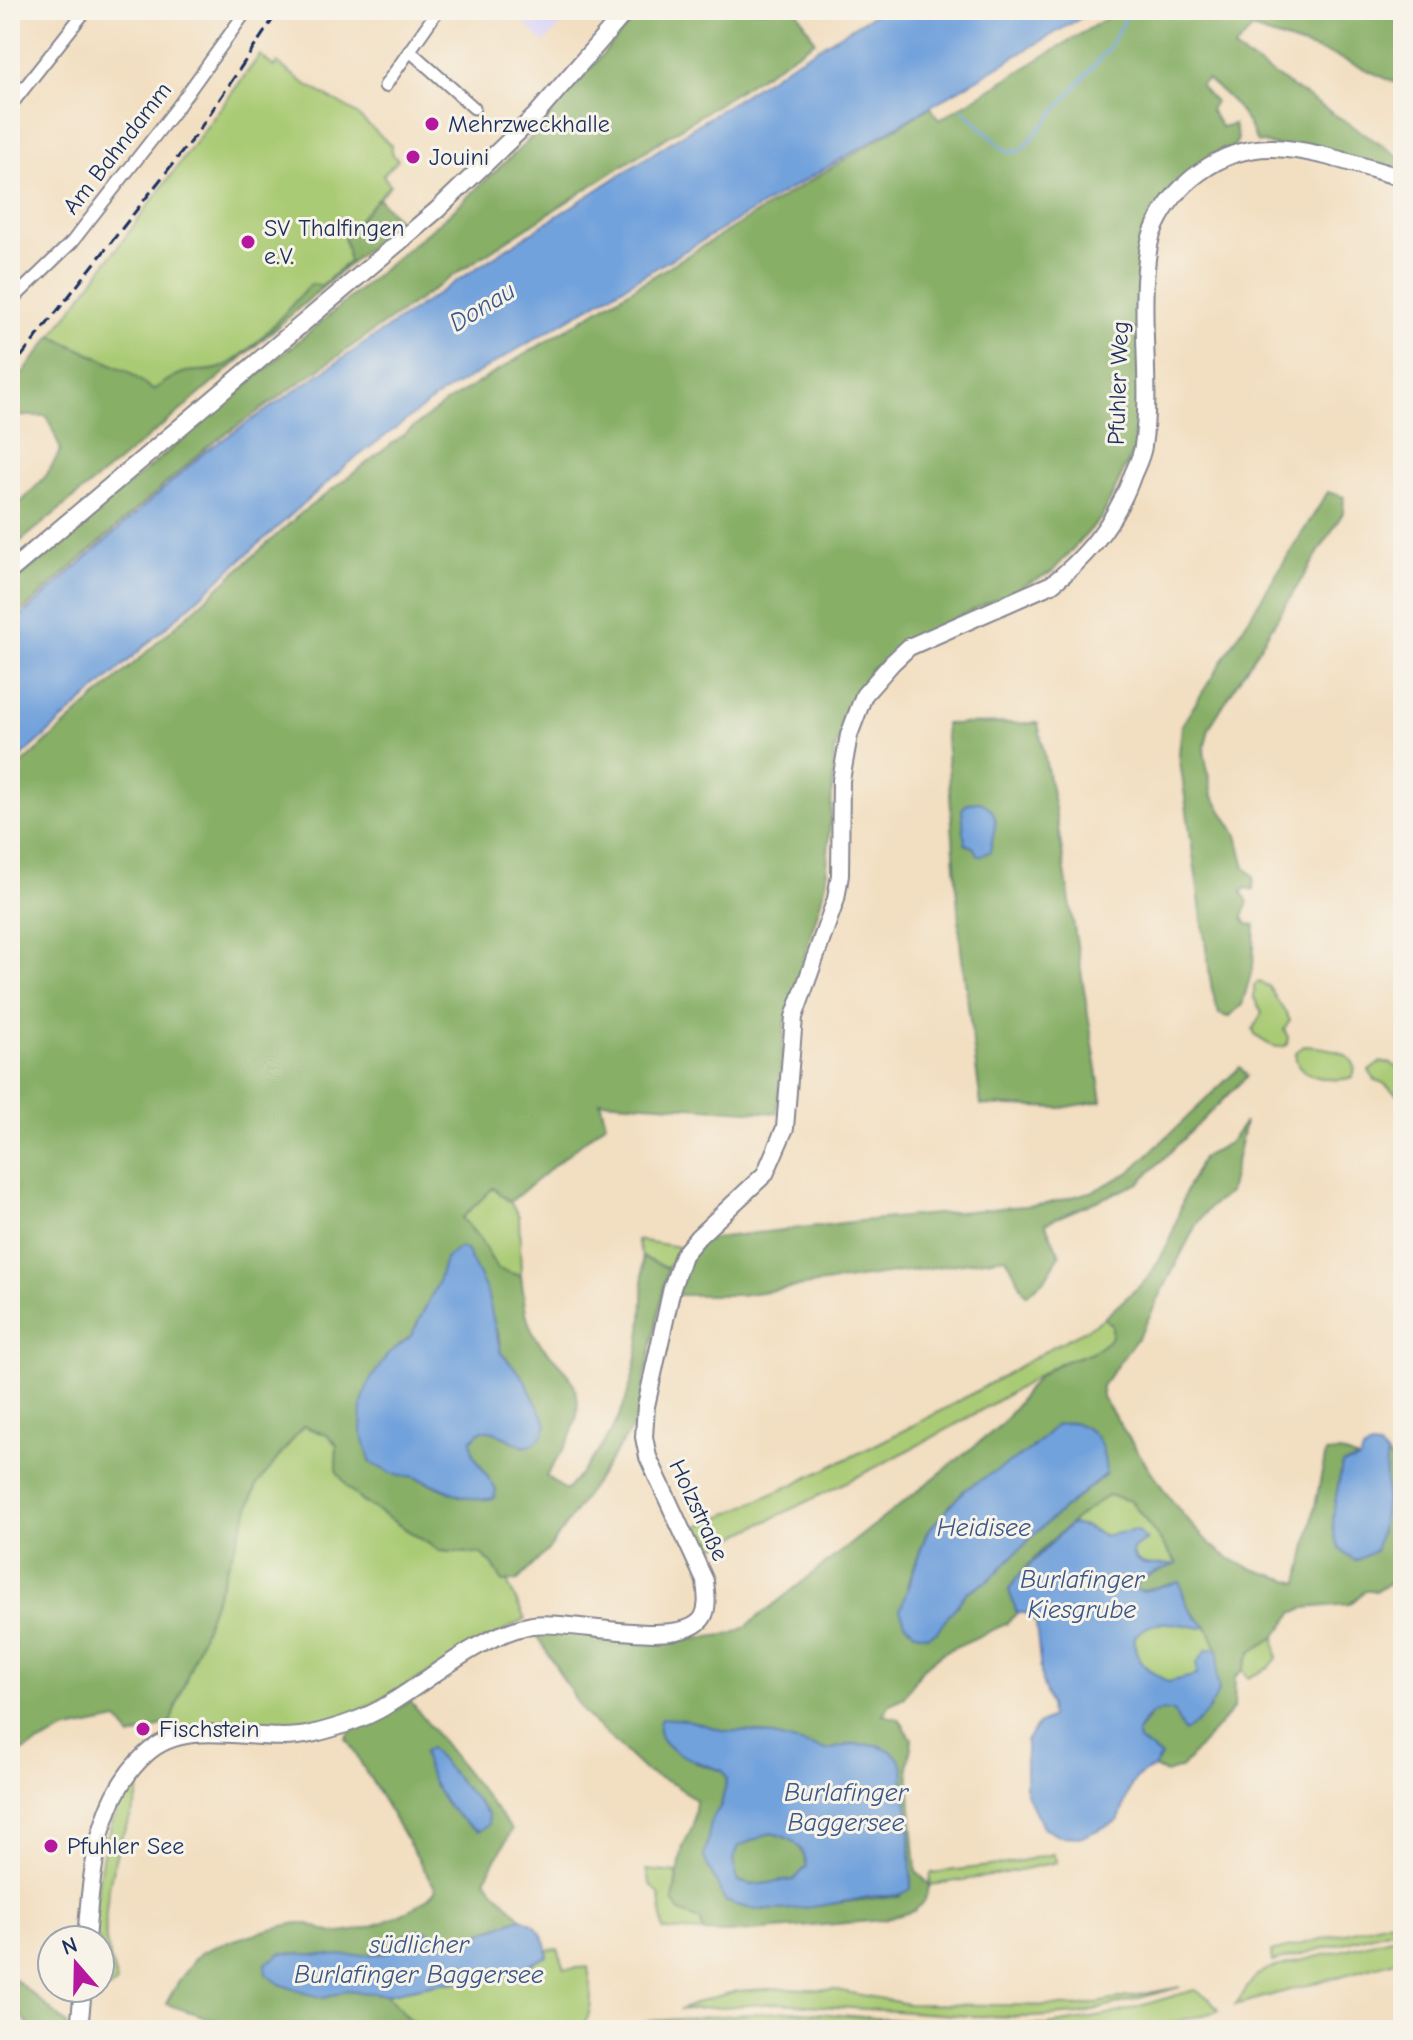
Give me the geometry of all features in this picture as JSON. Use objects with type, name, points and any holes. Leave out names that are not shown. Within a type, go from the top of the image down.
[{"type":"street","points":[[11,102],[86,10]]},
{"type":"street","points":[[385,86],[438,10]]},
{"type":"street","points":[[610,30],[613,10]]},
{"type":"street","points":[[10,571],[437,210],[525,127],[627,10]]},
{"type":"street","name":"Am Bahndamm","points":[[10,302],[72,242],[154,138],[244,11]]},
{"type":"street","points":[[410,51],[474,108]]},
{"type":"street","name":"Pfuhler Weg","points":[[840,824],[841,780],[849,735],[864,695],[874,681],[909,647],[1052,584],[1072,569],[1096,543],[1124,501],[1143,448],[1146,408],[1144,301],[1151,237],[1171,200],[1189,180],[1212,163],[1249,150],[1286,149],[1403,178]]},
{"type":"street","name":"Holzstraße","points":[[88,1924],[97,1848],[112,1805],[135,1764],[157,1745],[183,1736],[307,1735],[345,1725],[382,1708],[494,1637],[515,1629],[558,1624],[676,1633],[695,1625],[702,1618],[707,1600],[705,1581],[648,1457],[644,1437],[646,1406],[672,1288],[683,1255],[765,1174],[785,1128],[794,1017],[836,899],[840,875],[840,824]]},
{"type":"street","points":[[79,2030],[81,2004]]},
{"type":"shaded area","points":[[511,10],[551,10],[563,23],[544,43]]},
{"type":"green space","points":[[641,10],[797,10],[815,41],[463,269],[207,447],[10,622],[10,585],[450,213],[526,143]]},
{"type":"green space","points":[[1120,10],[1403,10],[1403,86],[1335,56],[1252,29],[1234,49],[1403,159],[1403,169],[1257,142],[1242,114],[1230,100],[1207,79],[1200,85],[1215,102],[1210,109],[1221,127],[1234,124],[1238,139],[1233,148],[1172,188],[1149,221],[1138,259],[1140,437],[1102,517],[1052,572],[935,628],[870,670],[835,749],[826,883],[785,1023],[777,1113],[600,1101],[606,1123],[510,1202],[493,1188],[462,1218],[480,1239],[497,1269],[521,1276],[531,1329],[567,1373],[576,1392],[578,1404],[573,1430],[546,1476],[566,1491],[609,1436],[630,1387],[642,1322],[642,1257],[668,1268],[635,1424],[550,1548],[517,1581],[503,1582],[482,1554],[440,1551],[362,1501],[336,1470],[337,1445],[327,1435],[303,1426],[257,1485],[170,1723],[131,1737],[118,1720],[64,1731],[10,1760],[10,775],[300,514],[445,403],[931,107],[939,120]],"holes":[[[445,1259],[498,1332],[501,1353],[523,1377],[547,1424],[525,1447],[494,1432],[482,1430],[470,1440],[473,1454],[488,1477],[462,1497],[371,1463],[361,1431],[388,1354],[411,1336],[437,1285]]]},
{"type":"green space","name":"SV Thalfingen e.V.","points":[[260,55],[274,67],[277,63],[354,112],[391,145],[393,155],[398,160],[383,175],[390,185],[378,198],[399,221],[184,405],[147,391],[129,372],[52,336]]},
{"type":"green space","points":[[378,198],[399,221],[185,407],[10,550],[10,514],[46,476],[61,450],[47,416],[19,416],[10,427],[10,389],[52,336],[129,372],[153,390],[181,373],[223,367],[259,340],[311,284],[321,286],[349,261],[344,236]]},
{"type":"green space","points":[[1328,492],[1344,497],[1343,513],[1209,728],[1204,751],[1212,795],[1237,835],[1245,868],[1254,876],[1253,890],[1247,888],[1241,891],[1248,902],[1243,917],[1247,924],[1255,925],[1253,966],[1242,1005],[1228,1017],[1219,1014],[1212,990],[1179,754],[1182,725]]},
{"type":"green space","points":[[1038,723],[1055,809],[1102,1101],[1061,1108],[981,1105],[961,950],[945,724]]},
{"type":"green space","points":[[1259,982],[1268,986],[1290,1020],[1284,1030],[1288,1037],[1287,1045],[1283,1047],[1267,1043],[1256,1036],[1253,1029],[1262,1013],[1254,998],[1254,985]]},
{"type":"green space","points":[[1304,1046],[1340,1052],[1353,1062],[1355,1069],[1352,1077],[1335,1080],[1307,1073],[1296,1061],[1296,1052]]},
{"type":"green space","points":[[1381,1062],[1390,1063],[1403,1071],[1403,1096],[1375,1080],[1369,1071]]},
{"type":"green space","points":[[1240,1067],[1247,1076],[1139,1183],[1045,1223],[1060,1255],[1045,1279],[1026,1295],[1006,1257],[740,1295],[676,1295],[689,1258],[705,1239],[1046,1204],[1094,1191],[1130,1172]]},
{"type":"green space","points":[[1245,1122],[1229,1193],[1209,1208],[1196,1225],[1141,1333],[1102,1386],[1102,1397],[1158,1482],[1206,1540],[1240,1564],[1299,1583],[1326,1453],[1341,1452],[1359,1460],[1342,1464],[1333,1518],[1337,1543],[1344,1553],[1356,1561],[1380,1536],[1387,1492],[1384,1470],[1387,1455],[1403,1471],[1403,1540],[1391,1583],[1376,1591],[1365,1591],[1350,1604],[1304,1608],[1293,1613],[1275,1637],[1251,1652],[1243,1670],[1235,1677],[1234,1708],[1181,1768],[1166,1773],[1154,1768],[1161,1756],[1139,1741],[1137,1732],[1154,1711],[1173,1711],[1178,1718],[1196,1701],[1216,1674],[1218,1652],[1209,1629],[1188,1606],[1180,1582],[1138,1591],[1135,1585],[1139,1580],[1177,1563],[1131,1501],[1109,1495],[1054,1538],[1029,1564],[1009,1590],[1017,1613],[1006,1624],[944,1652],[923,1668],[904,1697],[890,1704],[883,1715],[899,1719],[912,1739],[908,1768],[916,1871],[930,1885],[924,1902],[914,1911],[883,1920],[727,1933],[703,1932],[701,1921],[680,1912],[673,1901],[683,1846],[693,1826],[696,1800],[675,1785],[646,1772],[584,1713],[536,1634],[555,1631],[667,1642],[732,1634],[744,1628],[996,1429],[1038,1377],[1054,1366],[1098,1349],[1112,1336],[1112,1325],[1104,1318],[1146,1280],[1160,1259],[1171,1238],[1186,1190],[1203,1157],[1229,1143]],"holes":[[[1056,1425],[1106,1474],[1042,1527],[989,1580],[967,1592],[936,1632],[907,1586],[927,1532],[964,1490],[1029,1451]],[[687,1720],[725,1731],[757,1732],[827,1750],[853,1744],[906,1806],[910,1834],[900,1897],[766,1910],[725,1901],[705,1858],[712,1818],[721,1806],[727,1779],[723,1771],[696,1763]]]},
{"type":"green space","points":[[493,1187],[510,1202],[519,1216],[521,1276],[497,1269],[480,1239],[462,1218]]},
{"type":"green space","points":[[637,1240],[679,1247],[668,1268],[642,1257]]},
{"type":"green space","points":[[1104,1318],[1112,1325],[1112,1336],[1098,1348],[1057,1364],[921,1443],[701,1553],[689,1530],[871,1447]]},
{"type":"green space","points":[[303,1426],[327,1435],[337,1445],[336,1470],[383,1515],[440,1551],[482,1554],[503,1582],[507,1582],[525,1619],[346,1719],[287,1731],[181,1728],[170,1723],[257,1485]]},
{"type":"green space","points":[[1109,1495],[1131,1501],[1177,1564],[1145,1564],[1135,1558],[1132,1553],[1134,1548],[1086,1527],[1070,1524]]},
{"type":"green space","points":[[1169,1622],[1203,1628],[1206,1625],[1218,1649],[1207,1649],[1197,1675],[1168,1683],[1139,1659],[1135,1636],[1146,1626]]},
{"type":"green space","points":[[1275,1637],[1277,1658],[1269,1668],[1248,1678],[1243,1670],[1251,1652]]},
{"type":"green space","points":[[410,1701],[512,1830],[485,1879],[521,1918],[455,1942],[439,1940],[431,1933],[402,1936],[388,1953],[351,1956],[282,1953],[280,1984],[324,1998],[345,1991],[386,1994],[412,2022],[415,2030],[245,2030],[166,2004],[192,1963],[208,1950],[294,1924],[306,1923],[333,1933],[362,1929],[418,1905],[436,1889],[346,1738],[353,1728],[382,1718]]},
{"type":"green space","points":[[134,1777],[137,1800],[117,1853],[108,1890],[106,1924],[94,1924],[102,1856],[122,1798]]},
{"type":"green space","points":[[771,1833],[796,1843],[807,1866],[794,1880],[752,1885],[738,1881],[733,1861],[739,1846]]},
{"type":"green space","points":[[1053,1854],[1057,1862],[930,1885],[931,1873],[1006,1864]]},
{"type":"green space","points":[[646,1870],[677,1873],[673,1901],[680,1912],[701,1921],[703,1932],[663,1930],[660,1896],[650,1883]]},
{"type":"green space","points":[[1403,1918],[1403,1927],[1272,1962],[1271,1952]]},
{"type":"green space","points":[[1403,1935],[1403,1959],[1235,2005],[1255,1977],[1268,1969]]},
{"type":"green space","points":[[558,1949],[565,1969],[588,1967],[590,2011],[582,2026],[575,2030],[415,2030],[412,2021],[386,1994],[441,1983],[476,1981],[516,1971],[547,1956],[548,1950]]},
{"type":"green space","points":[[10,1975],[36,1997],[36,2004],[44,2004],[67,2024],[66,2030],[32,2030],[10,1999]]},
{"type":"green space","points":[[1180,1987],[1081,2014],[1032,2017],[969,2016],[777,2003],[679,2010],[737,1991],[780,1988],[836,1990],[908,2004],[1082,2006]]},
{"type":"green space","points":[[1194,1990],[1210,1999],[1219,2011],[1143,2030],[616,2030],[651,2021],[792,2011],[983,2027],[1048,2025],[1109,2015]]},
{"type":"water","name":"Donau","points":[[882,10],[1094,10],[440,395],[349,463],[10,767],[10,626],[206,451],[455,282],[791,64]]},
{"type":"water","points":[[980,802],[992,811],[995,824],[990,852],[978,856],[973,847],[965,844],[962,809],[968,803]]},
{"type":"water","points":[[460,1247],[467,1251],[487,1292],[501,1353],[523,1377],[547,1424],[539,1439],[525,1447],[494,1432],[482,1430],[471,1440],[473,1454],[496,1490],[494,1498],[473,1499],[424,1480],[393,1474],[371,1463],[361,1431],[362,1403],[369,1382],[388,1354],[411,1336],[437,1285],[445,1259]]},
{"type":"water","name":"Heidisee","points":[[1073,1422],[1090,1430],[1099,1441],[1106,1473],[1042,1527],[989,1580],[967,1592],[936,1632],[927,1636],[916,1633],[905,1623],[900,1610],[927,1532],[964,1490],[1029,1451],[1056,1425]]},
{"type":"water","points":[[1379,1448],[1387,1455],[1385,1508],[1375,1551],[1356,1561],[1344,1553],[1337,1543],[1333,1518],[1342,1464],[1359,1460],[1364,1450]]},
{"type":"water","name":"Burlafinger Kiesgrube","points":[[1070,1524],[1086,1527],[1103,1536],[1136,1530],[1147,1540],[1134,1548],[1132,1553],[1135,1558],[1151,1565],[1177,1564],[1149,1575],[1135,1585],[1143,1591],[1180,1582],[1188,1607],[1206,1625],[1203,1628],[1160,1623],[1143,1629],[1135,1636],[1135,1645],[1139,1659],[1148,1669],[1168,1682],[1197,1675],[1197,1663],[1207,1649],[1218,1649],[1219,1689],[1206,1714],[1184,1732],[1173,1711],[1155,1712],[1148,1717],[1137,1732],[1139,1741],[1161,1756],[1154,1768],[1133,1783],[1118,1821],[1082,1837],[1060,1836],[1043,1827],[1026,1794],[1026,1741],[1038,1725],[1051,1717],[1050,1705],[1042,1682],[1036,1623],[1026,1613],[1017,1613],[1009,1590]]},
{"type":"water","name":"Burlafinger Baggersee","points":[[661,1718],[687,1720],[725,1731],[757,1732],[827,1750],[853,1744],[878,1745],[890,1750],[899,1758],[903,1768],[910,1834],[911,1889],[895,1896],[796,1909],[758,1909],[725,1901],[704,1858],[712,1818],[721,1806],[727,1779],[723,1771],[690,1759],[669,1747],[659,1729]],"holes":[[[771,1833],[799,1847],[807,1866],[794,1880],[752,1885],[738,1881],[733,1861],[739,1846]]]},
{"type":"water","points":[[430,1748],[488,1814],[489,1825],[479,1831],[468,1825],[442,1798],[430,1777],[423,1753]]},
{"type":"water","name":"südlicher Burlafinger Baggersee","points":[[521,1918],[540,1933],[546,1944],[547,1956],[516,1971],[476,1981],[441,1983],[386,1994],[345,1991],[324,1998],[280,1984],[266,1974],[265,1964],[282,1953],[351,1956],[388,1953],[401,1939],[417,1930],[454,1942]]},
{"type":"waterway","points":[[963,110],[1006,151],[1023,149],[1108,49],[1127,16],[1155,10]]},
{"type":"railway","points":[[10,371],[197,133],[279,10]]},
{"type":"place","name":"Mehrzweckhalle","points":[[432,124]]},
{"type":"place","name":"Jouini","points":[[413,157]]},
{"type":"place","name":"SV Thalfingen e.V.","points":[[248,242]]},
{"type":"place","name":"Fischstein","points":[[143,1729]]},
{"type":"place","name":"Pfuhler See","points":[[51,1846]]}]
